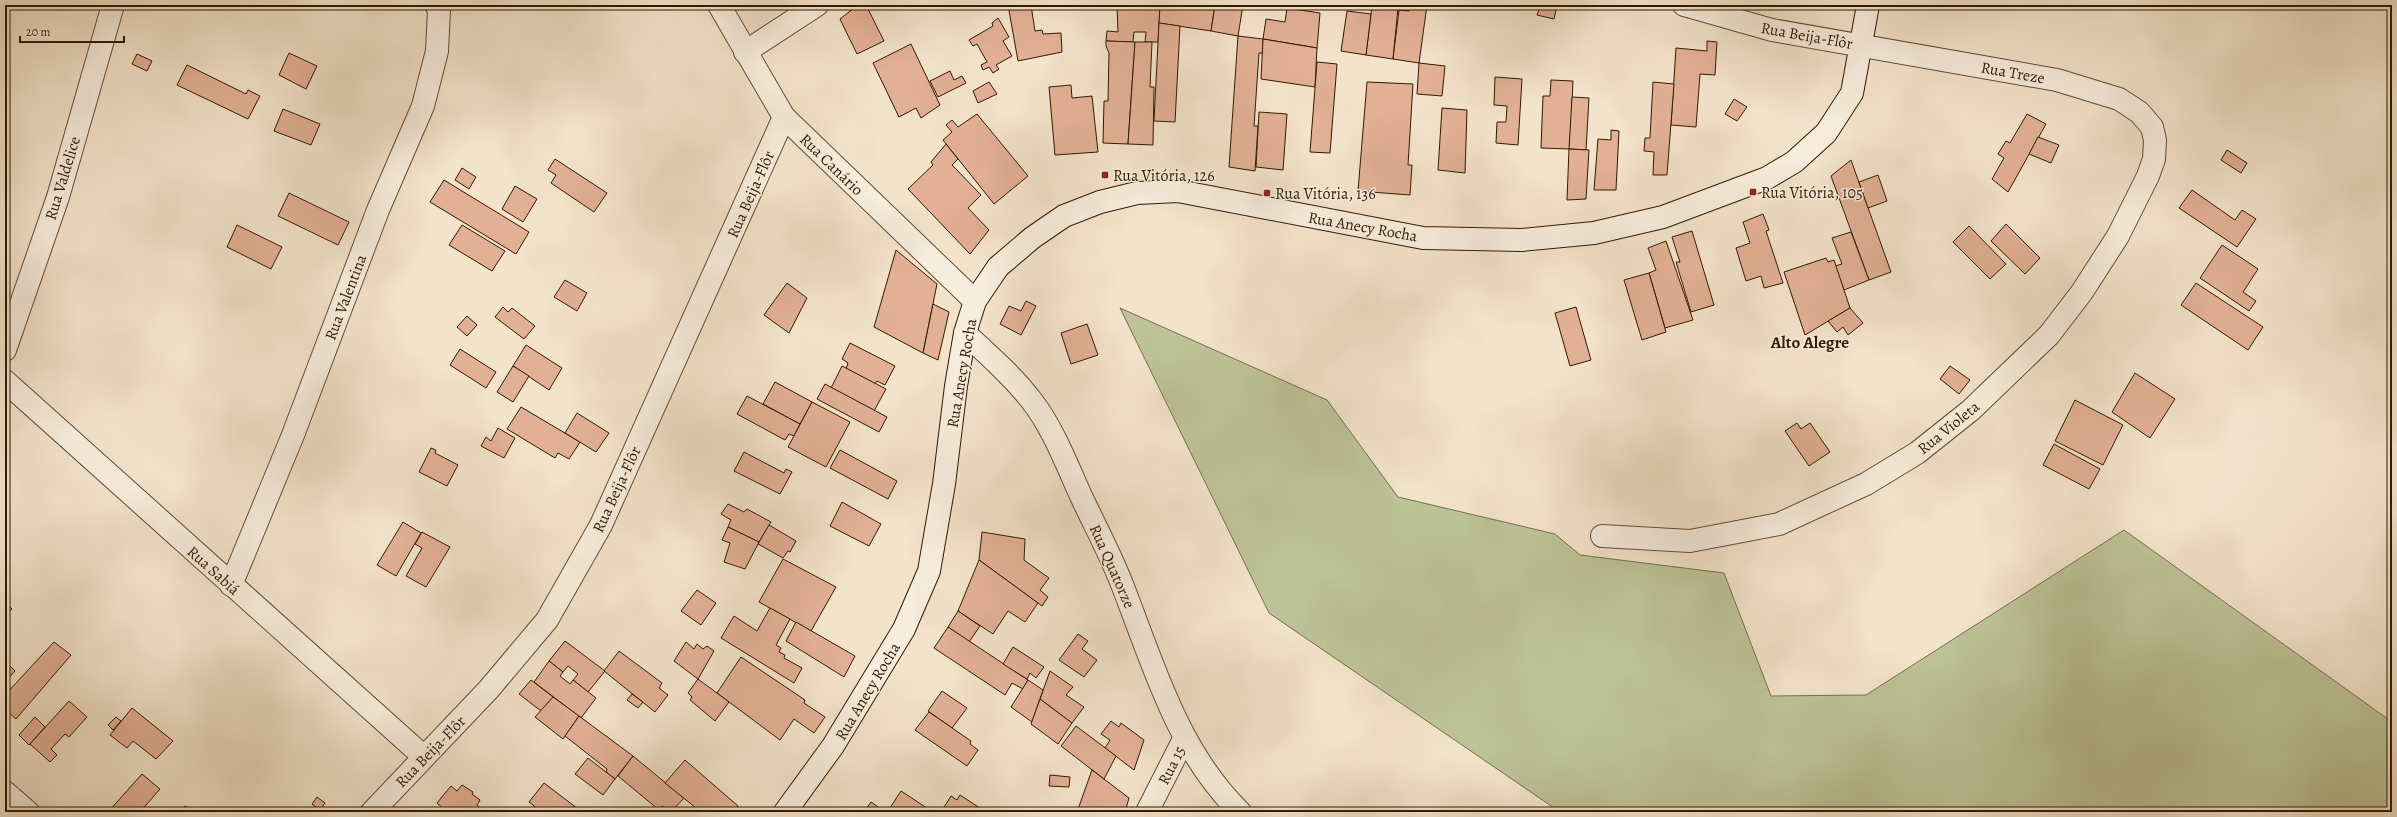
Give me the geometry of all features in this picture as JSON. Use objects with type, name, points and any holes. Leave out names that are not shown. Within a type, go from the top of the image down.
[{"type":"street","name":"Rua Valdelice","points":[[5,350],[58,197],[113,5]]},
{"type":"street","name":"Rua Valentina","points":[[231,585],[293,436],[378,210],[423,106],[437,51],[439,10],[436,5]]},
{"type":"street","name":"Rua Canário","points":[[719,5],[784,117],[975,301]]},
{"type":"street","points":[[745,52],[817,5]]},
{"type":"street","name":"Rua Beija-Flôr","points":[[1684,5],[1772,30],[1862,45]]},
{"type":"street","name":"Rua Anecy Rocha","points":[[785,812],[833,746],[904,629],[929,571],[944,484],[956,386],[965,334],[975,301],[998,268],[1032,238],[1064,216],[1100,202],[1137,192],[1178,191],[1423,238],[1522,240],[1594,233],[1663,217],[1760,181],[1794,162],[1826,133],[1852,93],[1862,45],[1868,5]]},
{"type":"street","name":"Rua Treze","points":[[1862,45],[2057,80],[2119,99],[2139,112],[2152,127]]},
{"type":"street","name":"Rua Beija-Flôr","points":[[372,812],[490,689],[551,614],[601,525],[784,117]]},
{"type":"street","name":"Rua Violeta","points":[[1602,536],[1690,541],[1779,524],[1866,484],[1917,453],[1971,410],[2049,335],[2082,292],[2118,236],[2148,176],[2154,159],[2155,140],[2152,127]]},
{"type":"street","name":"Rua Quatorze","points":[[965,334],[1003,368],[1032,401],[1058,446],[1124,590],[1163,691],[1184,739],[1220,792],[1240,812]]},
{"type":"street","name":"Rua Sabiá","points":[[5,381],[424,757]]},
{"type":"street","name":"Rua 15","points":[[1148,812],[1184,739]]},
{"type":"street","points":[[5,792],[28,812]]},
{"type":"green space","points":[[1120,308],[1327,400],[1398,497],[1555,534],[1580,555],[1724,573],[1771,696],[1866,695],[2124,530],[2392,722],[2392,812],[1560,812],[1269,613]]},
{"type":"building","points":[[858,5],[866,5],[884,41],[857,54],[840,19]]},
{"type":"building","points":[[1008,5],[1031,5],[1035,31],[1042,30],[1043,34],[1061,33],[1062,52],[1018,61]]},
{"type":"building","points":[[1117,5],[1153,5],[1153,7],[1160,8],[1158,42],[1145,42],[1146,32],[1134,32],[1133,42],[1106,41],[1107,31],[1118,32]]},
{"type":"building","points":[[1160,5],[1215,5],[1211,31],[1159,23]]},
{"type":"building","points":[[1215,5],[1243,5],[1238,36],[1211,31]]},
{"type":"building","points":[[1372,5],[1398,8],[1393,59],[1366,55]]},
{"type":"building","points":[[1410,5],[1427,5],[1419,63],[1393,59],[1399,10],[1409,11]]},
{"type":"building","points":[[1541,5],[1557,6],[1554,19],[1537,15]]},
{"type":"building","points":[[1287,8],[1320,13],[1317,48],[1263,39],[1266,19],[1285,22]]},
{"type":"building","points":[[1347,11],[1371,14],[1366,55],[1341,51]]},
{"type":"building","points":[[998,18],[1009,37],[1003,41],[1012,56],[996,65],[999,69],[993,73],[989,67],[983,70],[981,65],[987,62],[977,44],[973,46],[969,40],[993,26],[992,23]]},
{"type":"building","points":[[1159,23],[1180,26],[1175,122],[1154,121]]},
{"type":"building","points":[[1238,36],[1263,39],[1263,53],[1259,53],[1254,126],[1258,126],[1255,171],[1229,167]]},
{"type":"building","points":[[1263,39],[1317,48],[1315,87],[1261,79]]},
{"type":"building","points":[[1106,41],[1135,42],[1128,144],[1103,143],[1104,101],[1108,101],[1109,53],[1106,46]]},
{"type":"building","points":[[1707,41],[1717,42],[1715,75],[1700,74],[1696,127],[1671,125],[1676,48],[1707,51]]},
{"type":"building","points":[[1135,42],[1152,42],[1150,87],[1154,87],[1153,145],[1128,144]]},
{"type":"building","points":[[911,44],[940,105],[921,118],[916,108],[899,117],[873,63]]},
{"type":"building","points":[[289,53],[317,66],[306,89],[279,75]]},
{"type":"building","points":[[137,54],[152,61],[147,71],[132,64]]},
{"type":"building","points":[[1317,62],[1337,64],[1330,153],[1310,152]]},
{"type":"building","points":[[1419,63],[1445,66],[1442,96],[1417,94]]},
{"type":"building","points":[[187,65],[246,94],[248,90],[260,96],[248,119],[177,85]]},
{"type":"building","points":[[950,71],[954,80],[962,76],[966,83],[938,97],[930,81]]},
{"type":"building","points":[[1495,77],[1522,79],[1518,145],[1496,143],[1497,122],[1506,122],[1507,106],[1494,105]]},
{"type":"building","points":[[1551,80],[1573,81],[1570,149],[1541,148],[1543,96],[1550,96]]},
{"type":"building","points":[[989,82],[997,94],[978,103],[973,91]]},
{"type":"building","points":[[1367,82],[1413,84],[1408,165],[1412,165],[1410,195],[1358,191]]},
{"type":"building","points":[[1653,82],[1674,84],[1667,175],[1653,175],[1654,152],[1644,151],[1645,138],[1650,138]]},
{"type":"building","points":[[1071,85],[1072,98],[1092,96],[1098,152],[1055,155],[1049,87]]},
{"type":"building","points":[[1572,97],[1589,98],[1586,150],[1569,149]]},
{"type":"building","points":[[1734,99],[1747,107],[1737,121],[1725,114]]},
{"type":"building","points":[[1442,108],[1467,110],[1465,173],[1438,170]]},
{"type":"building","points":[[283,109],[320,124],[311,145],[274,131]]},
{"type":"building","points":[[1259,112],[1287,114],[1283,170],[1256,167]]},
{"type":"building","points":[[977,114],[1028,176],[994,204],[943,140],[952,132],[946,125],[952,120],[958,127]]},
{"type":"building","points":[[2027,114],[2046,124],[2008,192],[1992,179],[2004,158],[1998,154],[2006,141],[2010,143]]},
{"type":"building","points":[[1611,130],[1619,131],[1616,190],[1594,190],[1598,139],[1611,140]]},
{"type":"building","points":[[2038,137],[2059,145],[2051,163],[2029,154]]},
{"type":"building","points":[[946,144],[958,159],[952,165],[981,195],[968,208],[989,230],[970,254],[908,189],[933,165],[931,162]]},
{"type":"building","points":[[1569,149],[1589,150],[1586,199],[1567,200]]},
{"type":"building","points":[[2227,150],[2247,163],[2241,173],[2221,160]]},
{"type":"building","points":[[555,159],[607,193],[594,212],[551,183],[556,175],[548,170]]},
{"type":"building","points":[[1851,160],[1891,272],[1869,280],[1831,176]]},
{"type":"building","points":[[462,168],[476,177],[469,189],[455,180]]},
{"type":"building","points":[[1878,175],[1887,201],[1868,208],[1859,182]]},
{"type":"building","points":[[444,180],[529,232],[516,254],[430,202]]},
{"type":"building","points":[[515,186],[537,199],[523,222],[502,209]]},
{"type":"building","points":[[2192,190],[2235,220],[2242,210],[2256,219],[2237,247],[2179,208]]},
{"type":"building","points":[[289,193],[349,222],[338,245],[278,216]]},
{"type":"building","points":[[1763,214],[1769,230],[1766,231],[1783,283],[1764,288],[1761,276],[1746,281],[1736,248],[1750,243],[1743,222]]},
{"type":"building","points":[[2006,224],[2040,258],[2025,274],[1991,241]]},
{"type":"building","points":[[237,225],[282,247],[271,269],[227,247]]},
{"type":"building","points":[[462,225],[505,251],[492,271],[449,245]]},
{"type":"building","points":[[1969,226],[2006,264],[1990,279],[1953,242]]},
{"type":"building","points":[[1692,231],[1714,305],[1691,312],[1676,262],[1680,262],[1672,237]]},
{"type":"building","points":[[1851,232],[1869,280],[1844,290],[1835,266],[1842,264],[1832,238]]},
{"type":"building","points":[[1666,241],[1693,320],[1665,328],[1649,273],[1656,270],[1648,248]]},
{"type":"building","points":[[2222,245],[2258,269],[2243,292],[2256,301],[2249,311],[2200,278]]},
{"type":"building","points":[[896,250],[937,284],[923,353],[874,327]]},
{"type":"building","points":[[1826,258],[1828,262],[1834,260],[1850,308],[1805,335],[1784,272]]},
{"type":"building","points":[[1649,273],[1666,332],[1642,340],[1624,280]]},
{"type":"building","points":[[565,280],[587,293],[577,311],[554,297]]},
{"type":"building","points":[[787,283],[807,298],[789,333],[764,315]]},
{"type":"building","points":[[2196,283],[2263,327],[2248,350],[2181,305]]},
{"type":"building","points":[[1026,301],[1036,306],[1021,335],[1000,324],[1009,306],[1021,311]]},
{"type":"building","points":[[933,304],[949,312],[938,360],[923,353]]},
{"type":"building","points":[[503,307],[508,312],[512,308],[535,326],[524,339],[495,317]]},
{"type":"building","points":[[1576,307],[1591,360],[1570,366],[1555,313]]},
{"type":"building","points":[[1850,308],[1863,323],[1848,335],[1843,327],[1837,332],[1828,321]]},
{"type":"building","points":[[467,316],[477,325],[467,336],[457,327]]},
{"type":"building","points":[[1087,324],[1098,355],[1071,364],[1061,333]]},
{"type":"building","points":[[850,343],[895,366],[885,385],[877,381],[875,384],[846,369],[848,363],[842,359]]},
{"type":"building","points":[[526,345],[562,368],[549,390],[513,366]]},
{"type":"building","points":[[460,349],[496,372],[486,388],[450,365]]},
{"type":"building","points":[[513,366],[529,376],[513,402],[497,392]]},
{"type":"building","points":[[842,366],[886,389],[874,411],[831,388]]},
{"type":"building","points":[[1950,366],[1970,380],[1959,394],[1940,379]]},
{"type":"building","points":[[2135,373],[2175,399],[2150,438],[2112,412]]},
{"type":"building","points":[[775,382],[812,402],[800,424],[763,404]]},
{"type":"building","points":[[825,384],[887,417],[879,432],[817,399]]},
{"type":"building","points":[[747,396],[800,424],[794,436],[789,434],[785,440],[737,414]]},
{"type":"building","points":[[2075,400],[2123,425],[2103,465],[2055,441]]},
{"type":"building","points":[[812,402],[850,422],[826,467],[788,447]]},
{"type":"building","points":[[521,407],[580,442],[569,459],[558,453],[555,458],[507,429]]},
{"type":"building","points":[[577,413],[609,433],[596,452],[565,433]]},
{"type":"building","points":[[1797,423],[1801,429],[1810,423],[1830,452],[1809,466],[1785,431]]},
{"type":"building","points":[[498,428],[515,438],[504,458],[481,446],[486,437],[491,441]]},
{"type":"building","points":[[2054,444],[2100,469],[2089,489],[2043,465]]},
{"type":"building","points":[[431,448],[436,450],[435,453],[458,465],[447,486],[419,472]]},
{"type":"building","points":[[840,450],[897,481],[888,499],[830,468]]},
{"type":"building","points":[[744,452],[784,473],[786,469],[792,472],[780,494],[734,471]]},
{"type":"building","points":[[842,502],[881,524],[869,546],[830,526]]},
{"type":"building","points":[[728,504],[744,512],[747,509],[771,522],[759,542],[728,527],[731,520],[721,514]]},
{"type":"building","points":[[403,522],[421,533],[396,576],[377,565]]},
{"type":"building","points":[[769,525],[796,541],[790,552],[788,551],[783,558],[758,544]]},
{"type":"building","points":[[728,527],[759,542],[745,569],[724,562],[730,543],[722,540]]},
{"type":"building","points":[[422,532],[450,547],[426,587],[406,576],[422,548],[415,544]]},
{"type":"building","points":[[982,532],[1025,539],[1024,560],[1049,578],[1040,590],[1048,597],[1042,606],[979,560]]},
{"type":"building","points":[[783,559],[836,587],[811,631],[759,602]]},
{"type":"building","points":[[979,560],[1038,603],[1025,622],[1008,611],[993,634],[958,611]]},
{"type":"building","points":[[697,590],[716,603],[701,625],[681,611]]},
{"type":"building","points":[[5,603],[12,609],[5,616]]},
{"type":"building","points":[[770,608],[790,619],[776,645],[781,648],[779,652],[785,655],[784,658],[802,668],[794,683],[721,638],[734,616],[757,631]]},
{"type":"building","points":[[958,611],[980,626],[969,642],[948,627]]},
{"type":"building","points":[[796,622],[855,656],[844,677],[786,641]]},
{"type":"building","points":[[948,627],[1028,680],[1023,689],[1012,683],[1005,695],[934,648]]},
{"type":"building","points":[[1078,634],[1088,641],[1082,649],[1097,660],[1084,677],[1059,660]]},
{"type":"building","points":[[565,641],[605,671],[588,692],[573,680],[578,674],[568,666],[563,672],[549,661]]},
{"type":"building","points":[[54,642],[71,655],[16,719],[5,709],[5,695]]},
{"type":"building","points":[[686,642],[694,649],[697,644],[703,649],[707,646],[714,651],[698,679],[674,661]]},
{"type":"building","points":[[1013,647],[1044,667],[1036,678],[1030,673],[1027,679],[1003,664]]},
{"type":"building","points":[[619,651],[662,683],[659,688],[668,695],[655,712],[604,671]]},
{"type":"building","points":[[741,657],[805,700],[804,703],[825,717],[814,733],[794,719],[780,740],[717,693]]},
{"type":"building","points":[[5,661],[15,671],[5,682]]},
{"type":"building","points":[[549,661],[563,672],[560,676],[570,684],[573,680],[596,698],[581,718],[534,682]]},
{"type":"building","points":[[1050,671],[1073,687],[1066,695],[1084,707],[1072,723],[1040,699]]},
{"type":"building","points":[[698,679],[729,702],[715,721],[690,700],[692,697],[688,693]]},
{"type":"building","points":[[531,680],[553,697],[541,711],[519,694]]},
{"type":"building","points":[[1028,680],[1043,690],[1032,722],[1011,707]]},
{"type":"building","points":[[942,691],[967,708],[952,728],[928,711]]},
{"type":"building","points":[[632,694],[643,702],[638,708],[627,700]]},
{"type":"building","points":[[553,697],[579,716],[563,739],[535,717]]},
{"type":"building","points":[[1040,699],[1072,723],[1058,744],[1031,724]]},
{"type":"building","points":[[69,701],[87,717],[69,737],[65,734],[51,749],[57,755],[50,762],[30,744]]},
{"type":"building","points":[[132,708],[173,741],[156,759],[133,741],[127,748],[110,735]]},
{"type":"building","points":[[929,712],[971,741],[970,744],[978,750],[967,766],[915,730]]},
{"type":"building","points":[[579,716],[633,756],[615,779],[606,772],[607,769],[565,736]]},
{"type":"building","points":[[35,717],[45,727],[29,745],[19,735]]},
{"type":"building","points":[[116,717],[121,721],[113,730],[108,725]]},
{"type":"building","points":[[1111,721],[1119,727],[1121,723],[1144,740],[1134,770],[1105,748],[1110,740],[1101,734]]},
{"type":"building","points":[[1076,726],[1116,756],[1104,779],[1061,746]]},
{"type":"building","points":[[633,756],[684,798],[671,812],[662,806],[659,810],[618,776]]},
{"type":"building","points":[[588,758],[615,779],[603,795],[575,774]]},
{"type":"building","points":[[685,760],[738,806],[733,812],[701,812],[665,783]]},
{"type":"building","points":[[1092,770],[1129,798],[1125,812],[1077,812]]},
{"type":"building","points":[[142,774],[160,789],[140,812],[108,812]]},
{"type":"building","points":[[1050,775],[1070,777],[1069,787],[1049,786]]},
{"type":"building","points":[[544,783],[582,812],[542,812],[529,802]]},
{"type":"building","points":[[462,785],[473,792],[472,794],[480,800],[477,805],[485,812],[447,812],[437,803],[451,786],[457,791]]},
{"type":"building","points":[[901,791],[933,812],[888,811]]},
{"type":"building","points":[[960,795],[986,812],[941,812],[951,796],[957,800]]},
{"type":"building","points":[[317,797],[325,803],[320,810],[312,804]]},
{"type":"building","points":[[871,802],[885,812],[864,812]]},
{"type":"building","points":[[185,806],[193,812],[179,812]]},
{"type":"place","name":"Rua Vitória, 126","points":[[1105,175]]},
{"type":"place","name":"Rua Vitória, 105","points":[[1753,192]]},
{"type":"place","name":"Rua Vitória, 136","points":[[1267,193]]},
{"type":"district","name":"Alto Alegre","points":[[1810,342]]}]
